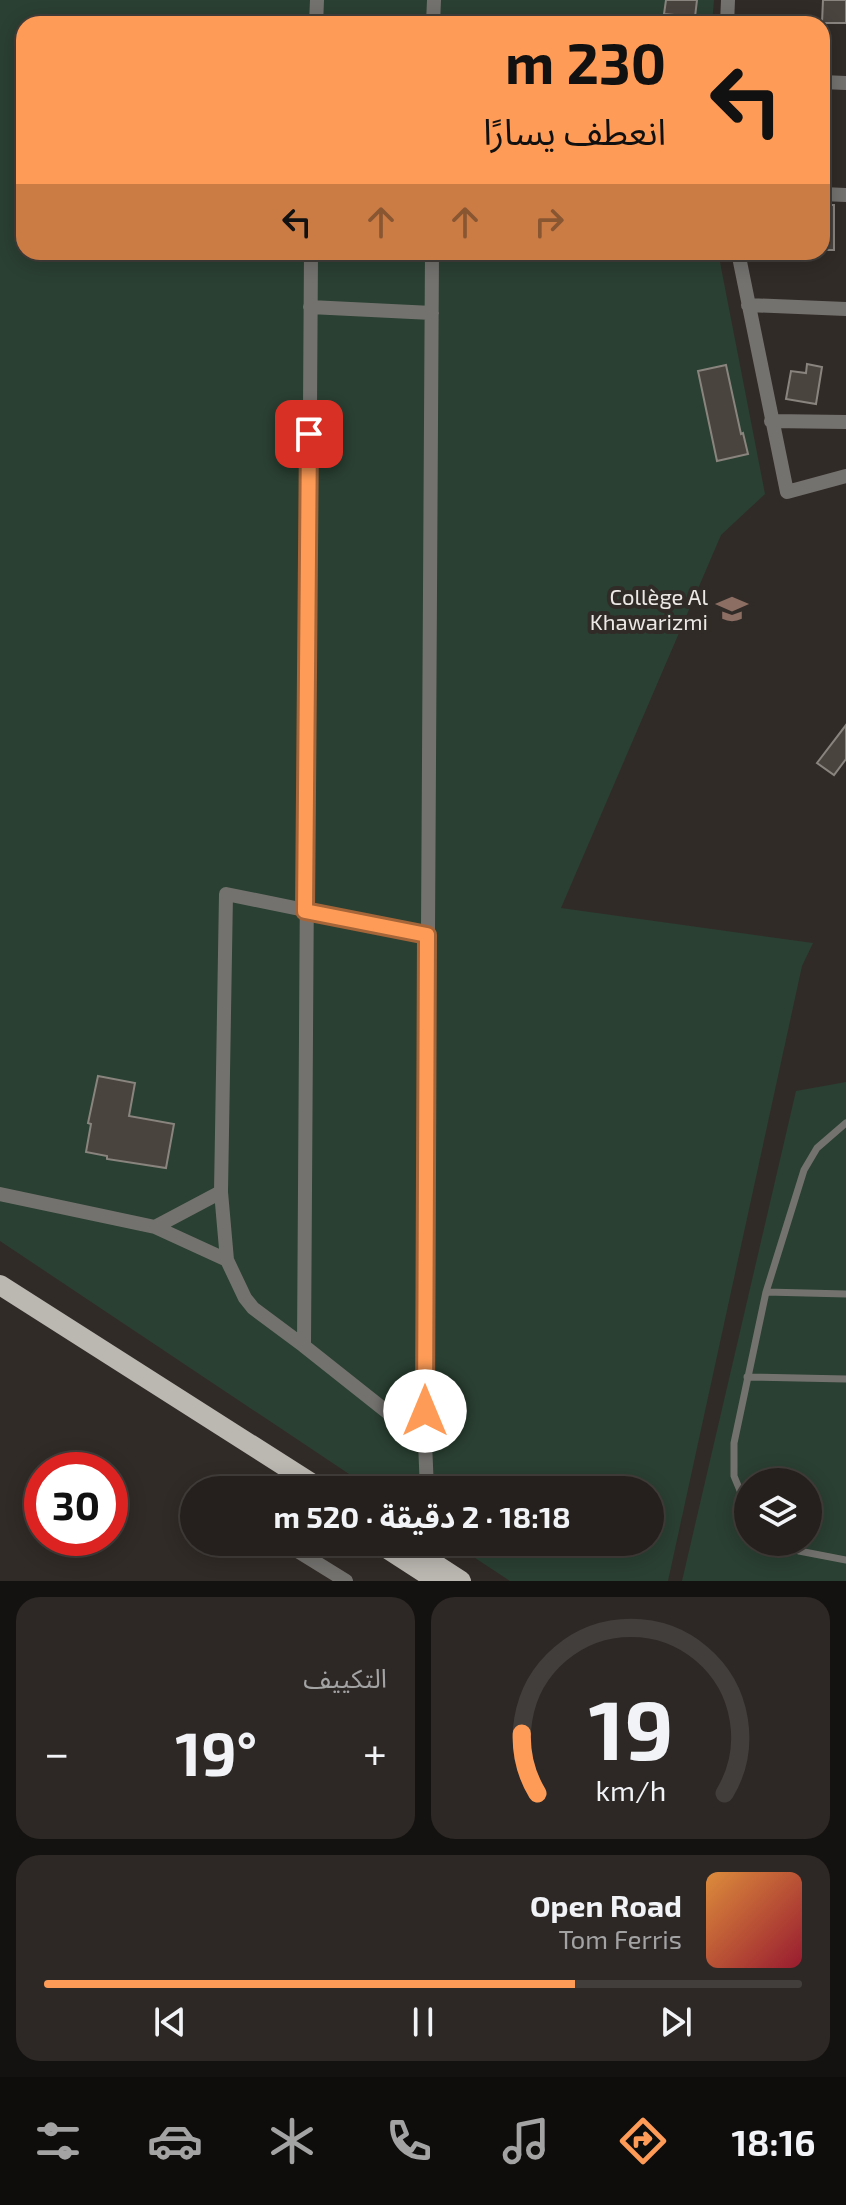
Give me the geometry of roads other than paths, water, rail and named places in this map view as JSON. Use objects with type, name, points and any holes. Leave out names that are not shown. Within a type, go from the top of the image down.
[{"type":"main road","points":[[0,1285],[300,1476]]},
{"type":"main road","points":[[0,1300],[275,1476]]},
{"type":"main road","points":[[406,1556],[461,1581]]},
{"type":"street","points":[[304,1346],[311,260]]},
{"type":"street","points":[[426,1476],[432,260]]},
{"type":"street","points":[[740,260],[787,492],[846,476]]},
{"type":"street","points":[[748,305],[846,309]]},
{"type":"street","points":[[310,307],[432,313]]},
{"type":"street","points":[[771,421],[846,422]]},
{"type":"street","points":[[425,1442],[253,1308],[227,1260],[221,1192],[226,894],[427,935]]},
{"type":"street","points":[[155,1227],[221,1192]]},
{"type":"street","points":[[0,1194],[155,1227],[227,1260]]},
{"type":"street","points":[[306,1556],[346,1581]]},
{"type":"lane","points":[[734,1468],[734,1443],[766,1292],[804,1170],[817,1148],[846,1123]]},
{"type":"lane","points":[[766,1292],[846,1294]]},
{"type":"lane","points":[[747,1377],[846,1379]]},
{"type":"lane","points":[[818,1556],[846,1560]]},
{"type":"place","name":"Collège Al Khawarizmi","points":[[732,609]]}]
